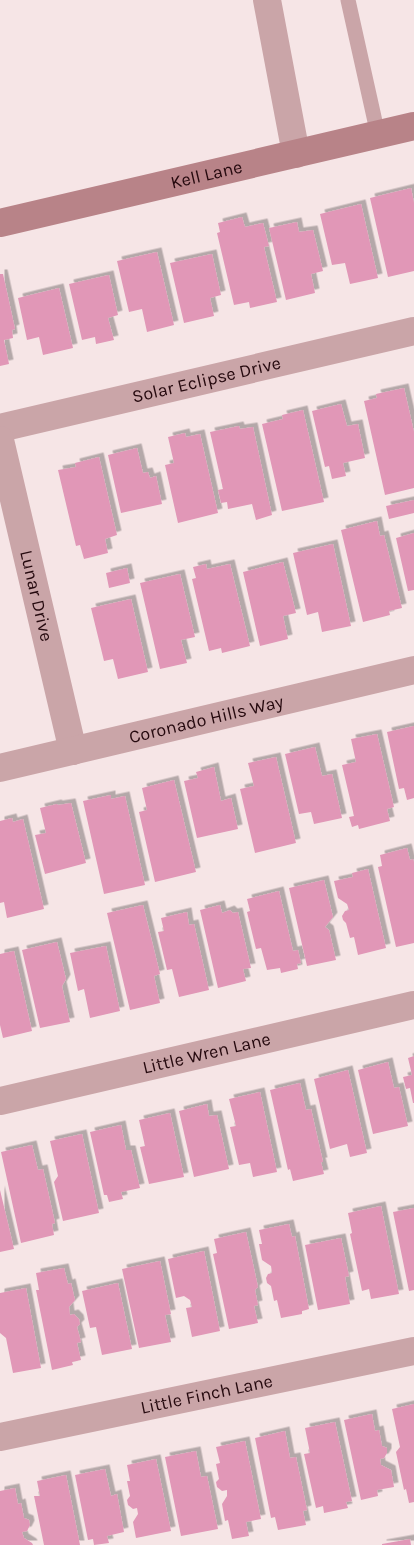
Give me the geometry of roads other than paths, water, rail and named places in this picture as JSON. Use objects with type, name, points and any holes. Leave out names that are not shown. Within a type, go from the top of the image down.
[{"type":"street","points":[[267,0],[296,154]]},
{"type":"street","name":"Kell Lane","points":[[0,223],[414,126]]},
{"type":"street","name":"Solar Eclipse Drive","points":[[0,428],[414,331]]},
{"type":"street","name":"Lunar Drive","points":[[0,440],[73,751]]},
{"type":"street","name":"Coronado Hills Way","points":[[0,768],[414,670]]},
{"type":"street","name":"Little Wren Lane","points":[[0,1101],[414,1005]]},
{"type":"street","name":"Little Finch Lane","points":[[0,1437],[414,1352]]},
{"type":"lane","points":[[348,0],[378,135]]}]
